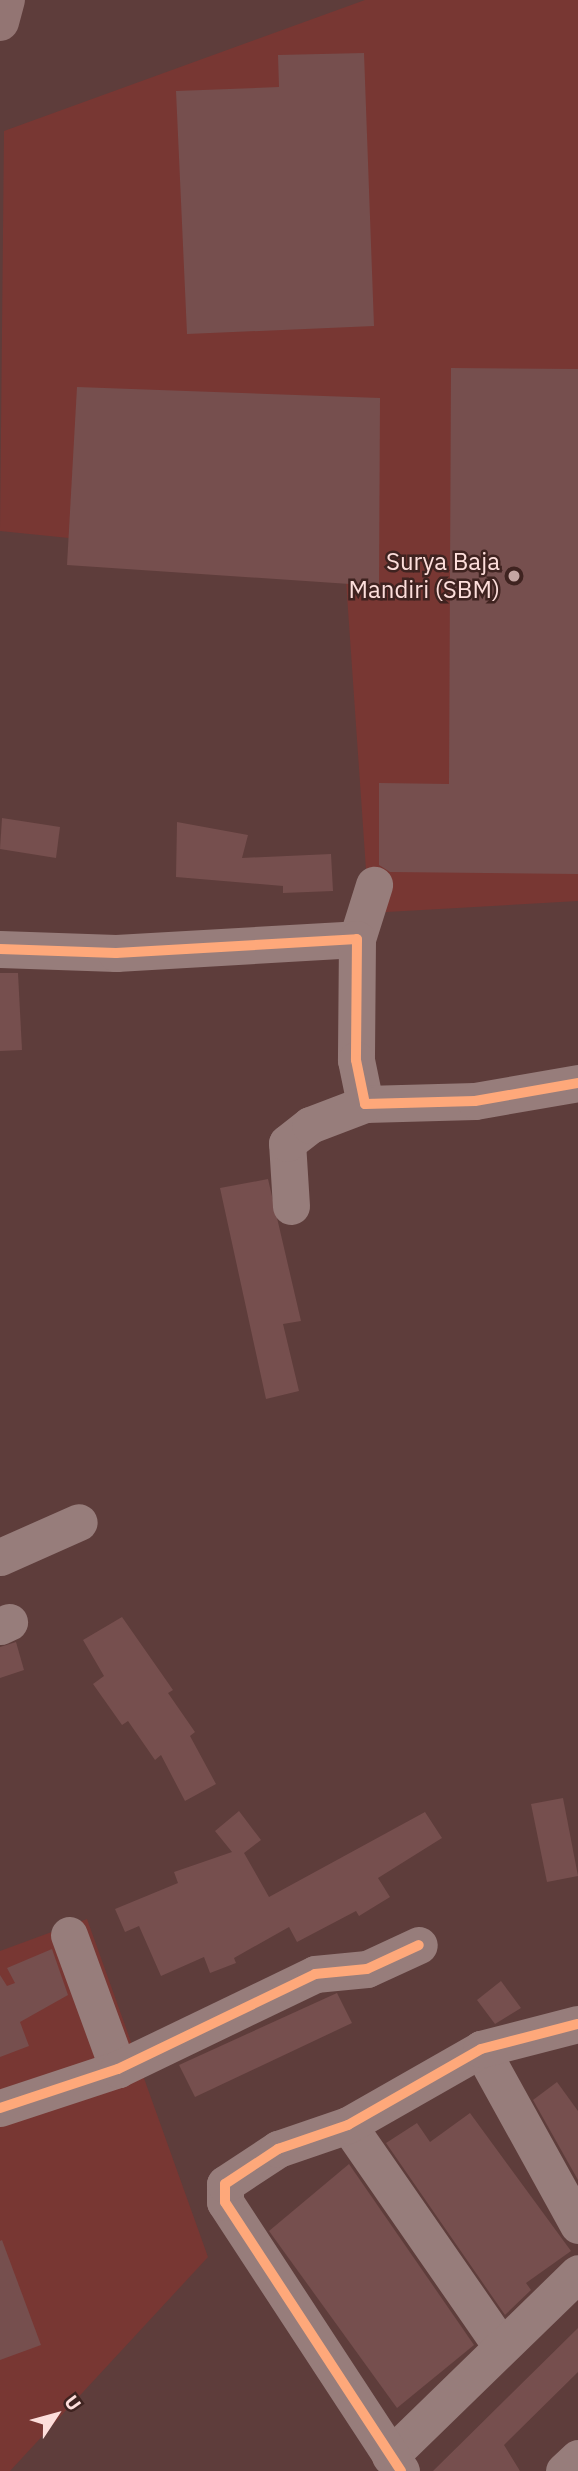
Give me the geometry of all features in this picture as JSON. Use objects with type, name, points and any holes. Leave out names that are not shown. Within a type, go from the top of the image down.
[{"type":"main road","points":[[0,22],[6,0]]},
{"type":"street","points":[[365,1104],[356,1060],[358,939],[374,885]]},
{"type":"street","points":[[0,949],[116,953],[358,939]]},
{"type":"street","points":[[291,1206],[287,1143],[310,1125],[365,1104],[475,1101],[578,1083]]},
{"type":"street","points":[[0,1558],[79,1522]]},
{"type":"street","points":[[69,1935],[118,2069]]},
{"type":"street","points":[[0,2108],[118,2069],[301,1980],[367,1969],[419,1945]]},
{"type":"street","points":[[578,2024],[481,2049],[348,2125],[278,2149],[225,2184],[223,2192],[395,2463],[501,2346],[578,2273]]},
{"type":"street","points":[[481,2049],[578,2225]]},
{"type":"street","points":[[348,2125],[501,2346]]},
{"type":"street","points":[[564,2471],[578,2458]]},
{"type":"shaded area","points":[[365,0],[578,0],[578,901],[369,913],[345,566],[0,531],[4,131]]},
{"type":"shaded area","points":[[87,1919],[208,2257],[10,2471],[0,2471],[0,1951]]},
{"type":"building","points":[[364,53],[374,326],[187,334],[176,91],[279,87],[278,55]]},
{"type":"building","name":"Surya Baja Mandiri (SBM)","points":[[451,368],[578,369],[578,874],[390,872],[379,865],[379,783],[449,784]]},
{"type":"building","points":[[77,387],[380,398],[379,586],[67,565]]},
{"type":"building","points":[[2,818],[60,827],[56,858],[0,849]]},
{"type":"building","points":[[177,822],[248,835],[242,858],[331,854],[333,891],[283,893],[283,886],[176,877]]},
{"type":"building","points":[[0,973],[18,973],[22,1050],[0,1051]]},
{"type":"building","points":[[268,1179],[301,1321],[283,1324],[299,1391],[266,1399],[220,1188]]},
{"type":"building","points":[[122,1617],[173,1690],[168,1693],[195,1732],[190,1736],[216,1784],[185,1801],[161,1755],[155,1760],[128,1721],[122,1725],[93,1684],[104,1676],[83,1640]]},
{"type":"building","points":[[16,1642],[24,1670],[0,1678],[0,1647]]},
{"type":"building","points":[[563,1798],[578,1876],[547,1882],[531,1804]]},
{"type":"building","points":[[239,1811],[261,1840],[244,1853],[269,1897],[425,1812],[442,1838],[378,1878],[390,1897],[359,1916],[356,1911],[297,1942],[289,1927],[234,1958],[236,1963],[210,1973],[204,1957],[161,1976],[139,1926],[125,1932],[115,1909],[178,1883],[174,1872],[232,1852],[215,1831]]},
{"type":"building","points":[[52,1949],[68,1995],[20,2022],[29,2046],[0,2057],[0,1975],[7,1986],[15,1983],[7,1968]]},
{"type":"building","points":[[501,1981],[521,2008],[495,2024],[477,2000]]},
{"type":"building","points":[[337,1993],[352,2023],[195,2097],[179,2065]]},
{"type":"building","points":[[557,2082],[578,2111],[578,2180],[533,2100]]},
{"type":"building","points":[[470,2113],[571,2251],[526,2283],[531,2290],[505,2315],[386,2143],[417,2123],[430,2142]]},
{"type":"building","points":[[349,2164],[474,2345],[397,2408],[269,2231]]},
{"type":"building","points":[[2,2240],[41,2345],[0,2360],[0,2241]]},
{"type":"building","points":[[578,2328],[578,2372],[504,2445],[520,2471],[433,2471]]},
{"type":"cycle path","points":[[0,949],[116,953],[357,939],[356,1060],[365,1104],[475,1101],[578,1083]]},
{"type":"cycle path","points":[[0,2108],[118,2069],[315,1974],[367,1969],[419,1945]]},
{"type":"cycle path","points":[[401,2471],[225,2202],[225,2184],[278,2149],[348,2125],[481,2049],[578,2024]]},
{"type":"place","name":"Surya Baja Mandiri (SBM)","points":[[514,576]]}]
